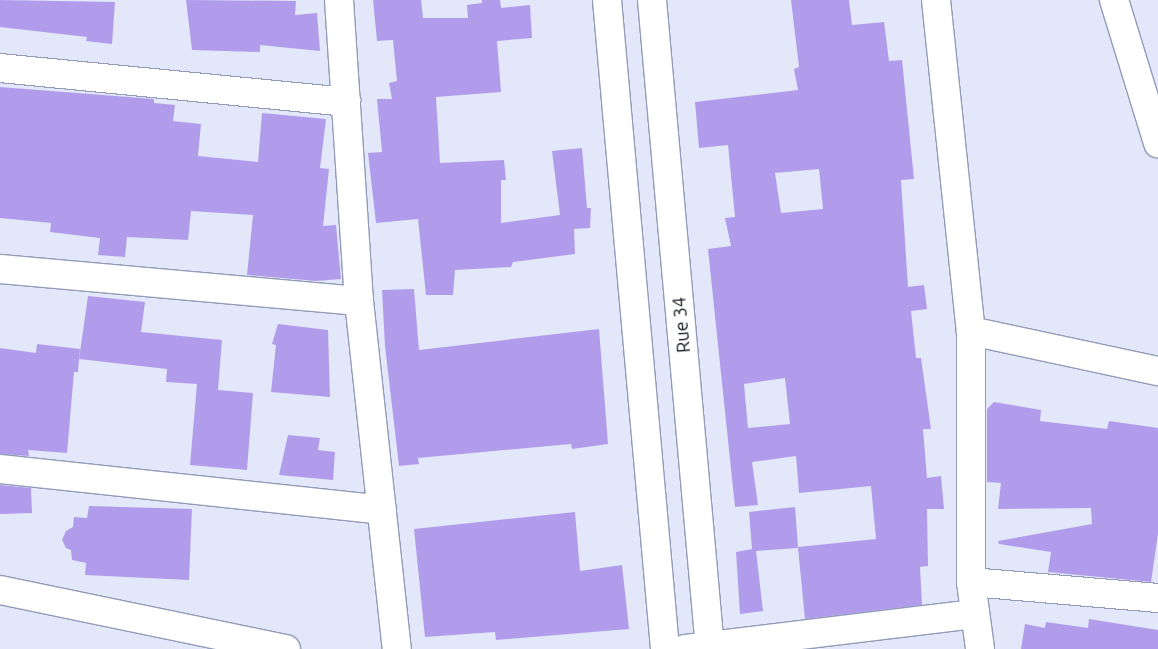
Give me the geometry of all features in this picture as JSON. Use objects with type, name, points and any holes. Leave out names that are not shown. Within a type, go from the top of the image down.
[{"type":"street","points":[[338,0],[359,301],[397,649]]},
{"type":"street","points":[[607,0],[665,649]]},
{"type":"street","name":"Rue 34","points":[[652,0],[702,648]]},
{"type":"street","points":[[936,0],[971,331],[971,582],[980,649]]},
{"type":"street","points":[[1114,0],[1158,143]]},
{"type":"street","points":[[0,68],[346,102]]},
{"type":"street","points":[[0,269],[359,301]]},
{"type":"street","points":[[971,331],[1158,371]]},
{"type":"street","points":[[0,469],[382,510]]},
{"type":"street","points":[[971,582],[1158,598]]},
{"type":"street","points":[[0,590],[286,649]]},
{"type":"street","points":[[702,648],[975,614]]},
{"type":"building","points":[[0,0],[115,2],[112,44],[86,41],[87,37],[0,27]]},
{"type":"building","points":[[186,0],[296,1],[295,15],[317,13],[320,51],[260,45],[260,52],[192,50]]},
{"type":"building","points":[[373,0],[421,0],[423,18],[468,18],[467,5],[482,3],[482,0],[500,0],[501,8],[530,5],[532,38],[497,41],[501,92],[436,97],[440,163],[504,160],[506,180],[501,180],[501,223],[560,215],[552,151],[582,148],[587,208],[591,208],[590,228],[574,229],[575,254],[513,262],[511,267],[455,270],[453,295],[426,295],[418,219],[376,223],[368,153],[382,152],[377,99],[392,99],[389,83],[397,81],[393,40],[377,41]]},
{"type":"building","points":[[791,0],[849,0],[852,25],[884,22],[889,61],[902,60],[914,179],[901,180],[908,287],[924,285],[927,309],[911,311],[916,358],[921,358],[931,429],[923,429],[927,478],[941,476],[944,509],[927,509],[928,566],[920,567],[922,605],[805,619],[798,548],[756,551],[763,611],[740,614],[736,552],[752,549],[749,512],[795,507],[798,547],[876,539],[871,486],[799,493],[796,456],[752,462],[758,505],[735,507],[708,249],[731,246],[725,218],[735,217],[728,145],[699,148],[695,102],[798,90],[794,69],[799,67]],"holes":[[[819,169],[823,209],[781,213],[775,173]],[[785,378],[790,424],[748,428],[744,384]]]},
{"type":"building","points":[[0,87],[154,99],[154,103],[175,105],[173,121],[201,124],[198,156],[258,162],[262,113],[326,119],[320,168],[329,169],[323,226],[336,225],[341,279],[316,281],[247,275],[253,215],[191,211],[188,240],[127,237],[125,257],[98,255],[100,238],[50,232],[51,223],[0,218]]},
{"type":"building","points":[[414,289],[419,350],[599,329],[608,444],[572,449],[571,444],[418,458],[419,464],[399,466],[385,346],[382,290]]},
{"type":"building","points":[[88,296],[145,302],[141,332],[222,340],[218,390],[253,393],[247,470],[190,465],[197,384],[166,382],[167,369],[79,359]]},
{"type":"building","points":[[278,324],[328,330],[330,397],[271,392],[276,345],[272,344]]},
{"type":"building","points":[[37,344],[80,349],[78,372],[74,372],[67,453],[28,450],[29,456],[0,454],[0,348],[36,353]]},
{"type":"building","points":[[994,402],[1041,410],[1040,421],[1107,429],[1109,421],[1158,428],[1158,534],[1151,582],[1048,572],[1051,552],[999,544],[998,541],[1092,524],[1091,508],[998,509],[1001,483],[987,482],[987,409]]},
{"type":"building","points":[[288,435],[320,438],[318,450],[335,452],[333,480],[279,475]]},
{"type":"building","points":[[0,485],[31,488],[32,513],[0,514]]},
{"type":"building","points":[[89,506],[192,509],[189,580],[85,575],[86,563],[72,560],[71,550],[66,548],[62,540],[66,531],[73,527],[74,517],[87,518]]},
{"type":"building","points":[[575,512],[580,571],[622,565],[629,629],[496,640],[495,632],[425,637],[414,529]]},
{"type":"building","points":[[1089,619],[1158,630],[1158,649],[1021,649],[1025,624],[1045,628],[1046,622],[1088,628]]}]
